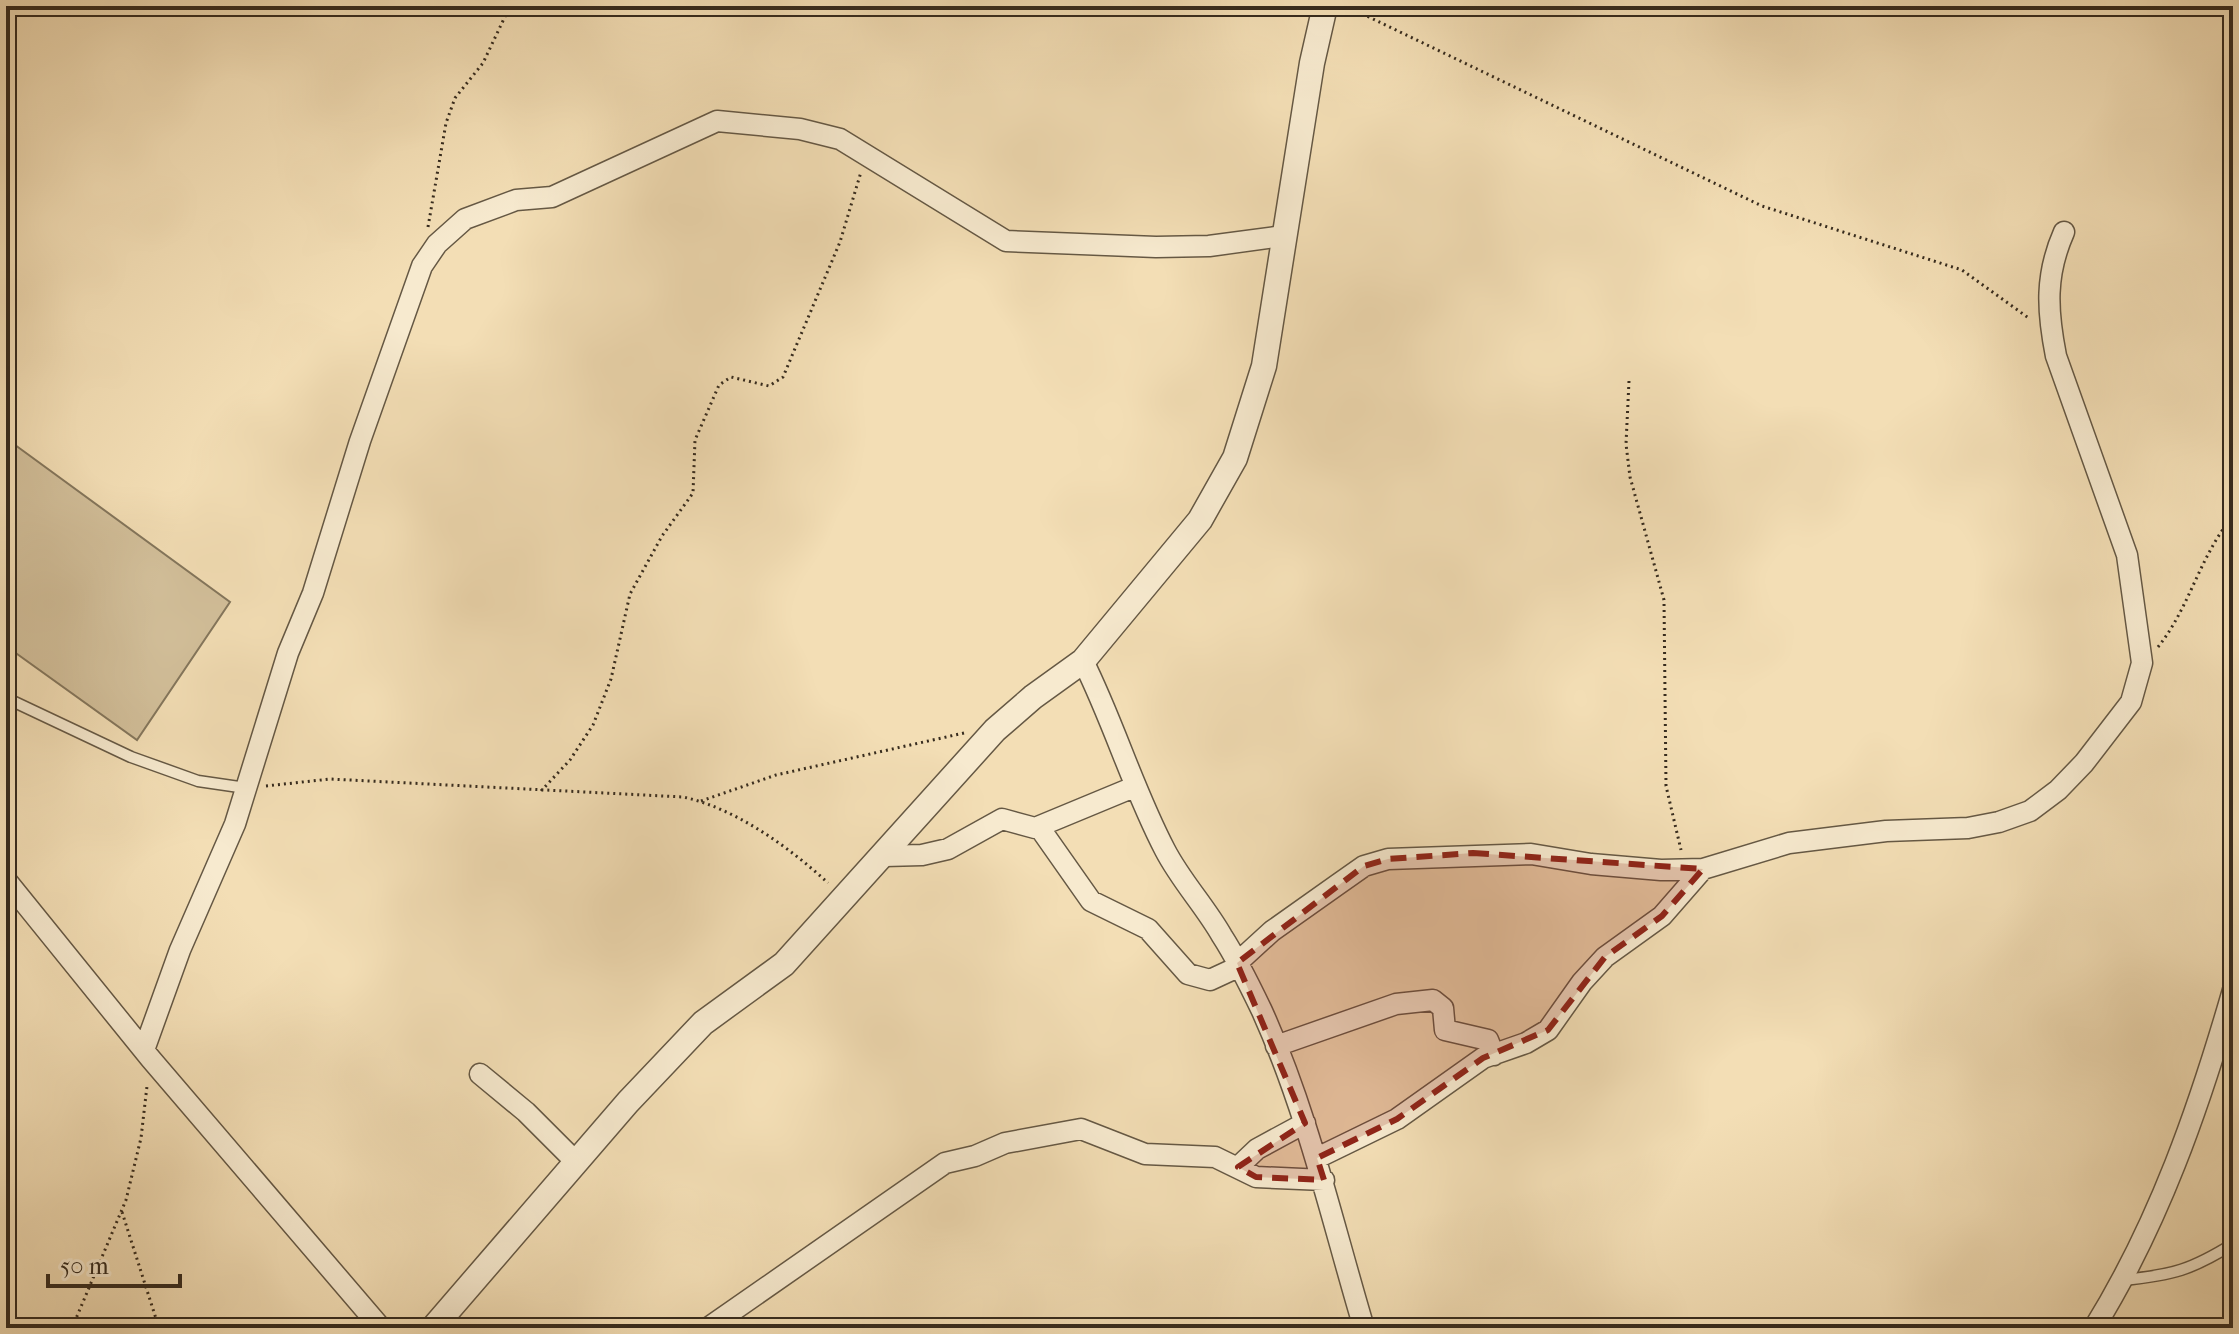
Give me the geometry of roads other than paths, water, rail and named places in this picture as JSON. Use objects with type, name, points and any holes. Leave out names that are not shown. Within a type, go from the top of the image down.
[{"type":"street","points":[[433,1328],[576,1162],[703,1023],[784,964],[995,730],[1033,697],[1083,661],[1200,520],[1235,458],[1264,366],[1312,63],[1325,6]]},
{"type":"street","points":[[147,1054],[246,788],[288,653],[313,593],[365,428],[422,266],[437,244],[465,219],[516,200],[552,197],[717,121],[800,129],[840,139],[1006,241],[1156,247],[1209,246],[1283,236]]},
{"type":"street","points":[[1039,827],[1091,901],[1148,929],[1188,974],[1210,980],[1238,965],[1272,931],[1364,866],[1388,859],[1531,854],[1591,864],[1703,869],[1789,843],[1886,831],[1968,828],[2030,811],[2058,790],[2084,763],[2131,702],[2142,663],[2127,555],[2056,356],[2051,332],[2050,263],[2064,232]]},
{"type":"street","points":[[1083,661],[1103,701],[1134,787],[1172,863],[1222,935],[1276,1046],[1324,1180],[1364,1328]]},
{"type":"street","points":[[884,856],[922,855],[948,849],[1002,819],[1019,826],[1039,827],[1134,787]]},
{"type":"street","points":[[1317,1158],[1397,1119],[1465,1070],[1548,1030],[1582,982],[1605,957],[1662,916],[1703,869]]},
{"type":"street","points":[[6,880],[147,1054],[381,1328]]},
{"type":"street","points":[[2094,1328],[2164,1195],[2194,1115],[2233,990]]},
{"type":"street","points":[[1276,1046],[1396,1004],[1433,1000],[1443,1008],[1445,1030],[1481,1036],[1488,1040],[1494,1055]]},
{"type":"street","points":[[480,1074],[526,1112],[576,1162]]},
{"type":"street","points":[[1238,1167],[1257,1149],[1305,1123]]},
{"type":"street","points":[[708,1328],[945,1163],[975,1156],[1005,1143],[1081,1129],[1145,1154],[1215,1157],[1256,1177],[1324,1180]]},
{"type":"lane","points":[[6,698],[131,757],[198,781],[246,788]]},
{"type":"lane","points":[[2121,1280],[2165,1276],[2196,1267],[2233,1244]]}]
